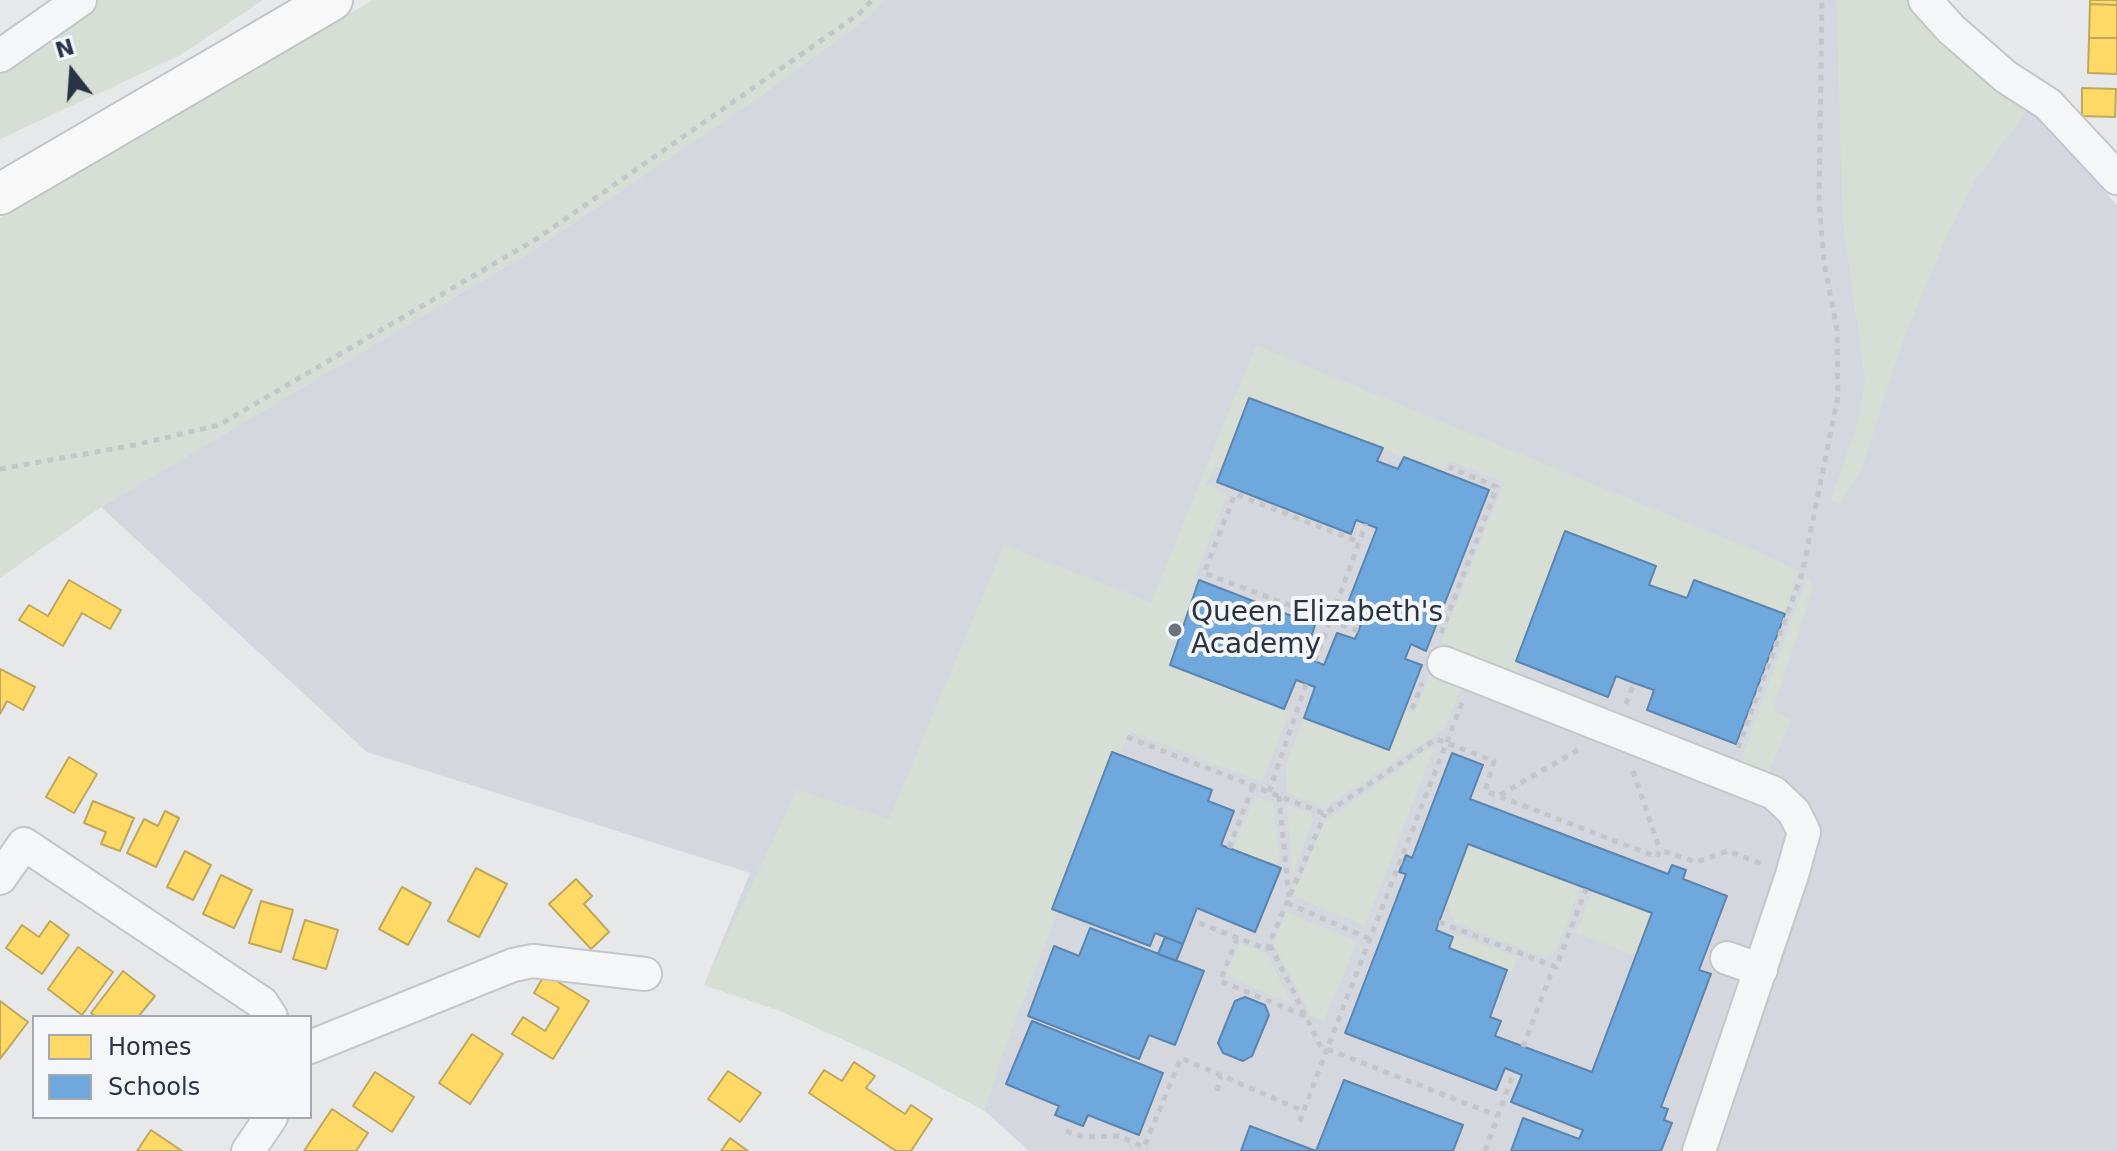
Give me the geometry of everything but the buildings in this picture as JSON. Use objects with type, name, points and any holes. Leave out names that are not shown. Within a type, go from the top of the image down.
[{"type":"main road","points":[[0,194],[332,0]]},
{"type":"street","points":[[0,56],[80,0]]},
{"type":"street","points":[[1925,0],[1951,29],[2006,77],[2048,104],[2117,178]]},
{"type":"street","points":[[1436,659],[1774,793],[1794,812],[1804,832],[1792,875],[1699,1151]]},
{"type":"street","points":[[0,878],[24,844],[262,1003],[270,1015]]},
{"type":"street","points":[[1727,958],[1761,970]]},
{"type":"street","points":[[312,1046],[513,965],[533,961],[645,974]]},
{"type":"street","points":[[248,1151],[270,1119]]},
{"type":"path","points":[[0,469],[135,445],[219,425],[538,238],[859,14],[872,0]]},
{"type":"path","points":[[1728,775],[1802,574],[1838,396],[1837,330],[1824,262],[1819,201],[1822,0]]},
{"type":"path","points":[[1412,709],[1436,659],[1497,487],[1449,467]]},
{"type":"path","points":[[1358,631],[1204,573],[1235,494],[1359,542]]},
{"type":"path","points":[[1315,661],[1366,524]]},
{"type":"path","points":[[1299,1123],[1473,675]]},
{"type":"path","points":[[1269,792],[1306,684]]},
{"type":"path","points":[[1199,923],[1267,949],[1325,814],[1436,739],[1494,761],[1485,791],[1657,857],[1660,850],[1617,731],[1499,796]]},
{"type":"path","points":[[1127,737],[1325,814]]},
{"type":"path","points":[[1229,848],[1253,786]]},
{"type":"path","points":[[1279,796],[1288,901]]},
{"type":"path","points":[[1660,850],[1696,862],[1728,851],[1792,875]]},
{"type":"path","points":[[1523,1047],[1586,889]]},
{"type":"path","points":[[1288,901],[1370,939]]},
{"type":"path","points":[[1439,922],[1554,966]]},
{"type":"path","points":[[1237,938],[1220,981],[1305,1016]]},
{"type":"path","points":[[1269,944],[1321,1047],[1498,1116]]},
{"type":"path","points":[[1066,1131],[1084,1137],[1119,1136],[1144,1147],[1181,1058],[1303,1111]]},
{"type":"path","points":[[1485,1151],[1514,1072]]},
{"type":"path","points":[[1217,1091],[1221,1076]]},
{"type":"shaded area","points":[[54,0],[263,0],[179,56],[0,139],[0,38]]},
{"type":"shaded area","points":[[373,0],[884,0],[867,18],[749,104],[530,252],[101,507],[0,578],[0,218]]},
{"type":"shaded area","name":"Queen Elizabeth's Academy","points":[[884,0],[1909,0],[2055,130],[2117,206],[2117,1151],[1029,1151],[985,1111],[893,1062],[778,1010],[704,985],[750,873],[367,752],[101,507],[530,252],[749,104],[867,18]]},
{"type":"shaded area","points":[[1837,0],[1909,0],[2031,106],[1976,179],[1946,238],[1905,335],[1862,468],[1840,504],[1831,499],[1857,425],[1865,381],[1842,216]]},
{"type":"shaded area","points":[[1256,345],[1754,550],[1798,571],[1785,614],[1694,580],[1687,598],[1649,585],[1656,566],[1565,531],[1516,660],[1521,663],[1514,682],[1437,653],[1504,482],[1449,461],[1443,472],[1249,398],[1222,468],[1215,466],[1206,485],[1227,494],[1195,577],[1199,580],[1170,665],[1290,711],[1262,782],[1130,732],[1120,755],[1112,753],[1052,908],[1058,911],[1000,1061],[985,1111],[893,1062],[778,1010],[704,985],[797,790],[889,819],[1004,545],[1151,602]]},
{"type":"shaded area","points":[[1807,578],[1814,586],[1773,709],[1791,720],[1767,777],[1739,765]]},
{"type":"shaded area","points":[[1432,668],[1464,680],[1445,728],[1324,808],[1286,792],[1287,762],[1304,718],[1389,750],[1405,710],[1415,713]]},
{"type":"shaded area","points":[[1430,747],[1434,749],[1365,926],[1293,896],[1325,821]]},
{"type":"shaded area","points":[[1255,796],[1273,802],[1280,859],[1276,866],[1233,849]]},
{"type":"shaded area","points":[[1287,805],[1311,814],[1313,820],[1292,877]]},
{"type":"shaded area","points":[[1468,844],[1581,886],[1555,953],[1543,957],[1454,922],[1447,901]]},
{"type":"shaded area","points":[[1592,891],[1652,913],[1636,956],[1576,933]]},
{"type":"shaded area","points":[[1286,912],[1357,942],[1324,1021],[1311,1016],[1274,945]]},
{"type":"shaded area","points":[[1454,934],[1518,957],[1512,972],[1449,948]]},
{"type":"shaded area","points":[[1240,943],[1267,954],[1292,1004],[1226,976]]},
{"type":"place","name":"Queen Elizabeth's Academy","points":[[1175,630]]}]
